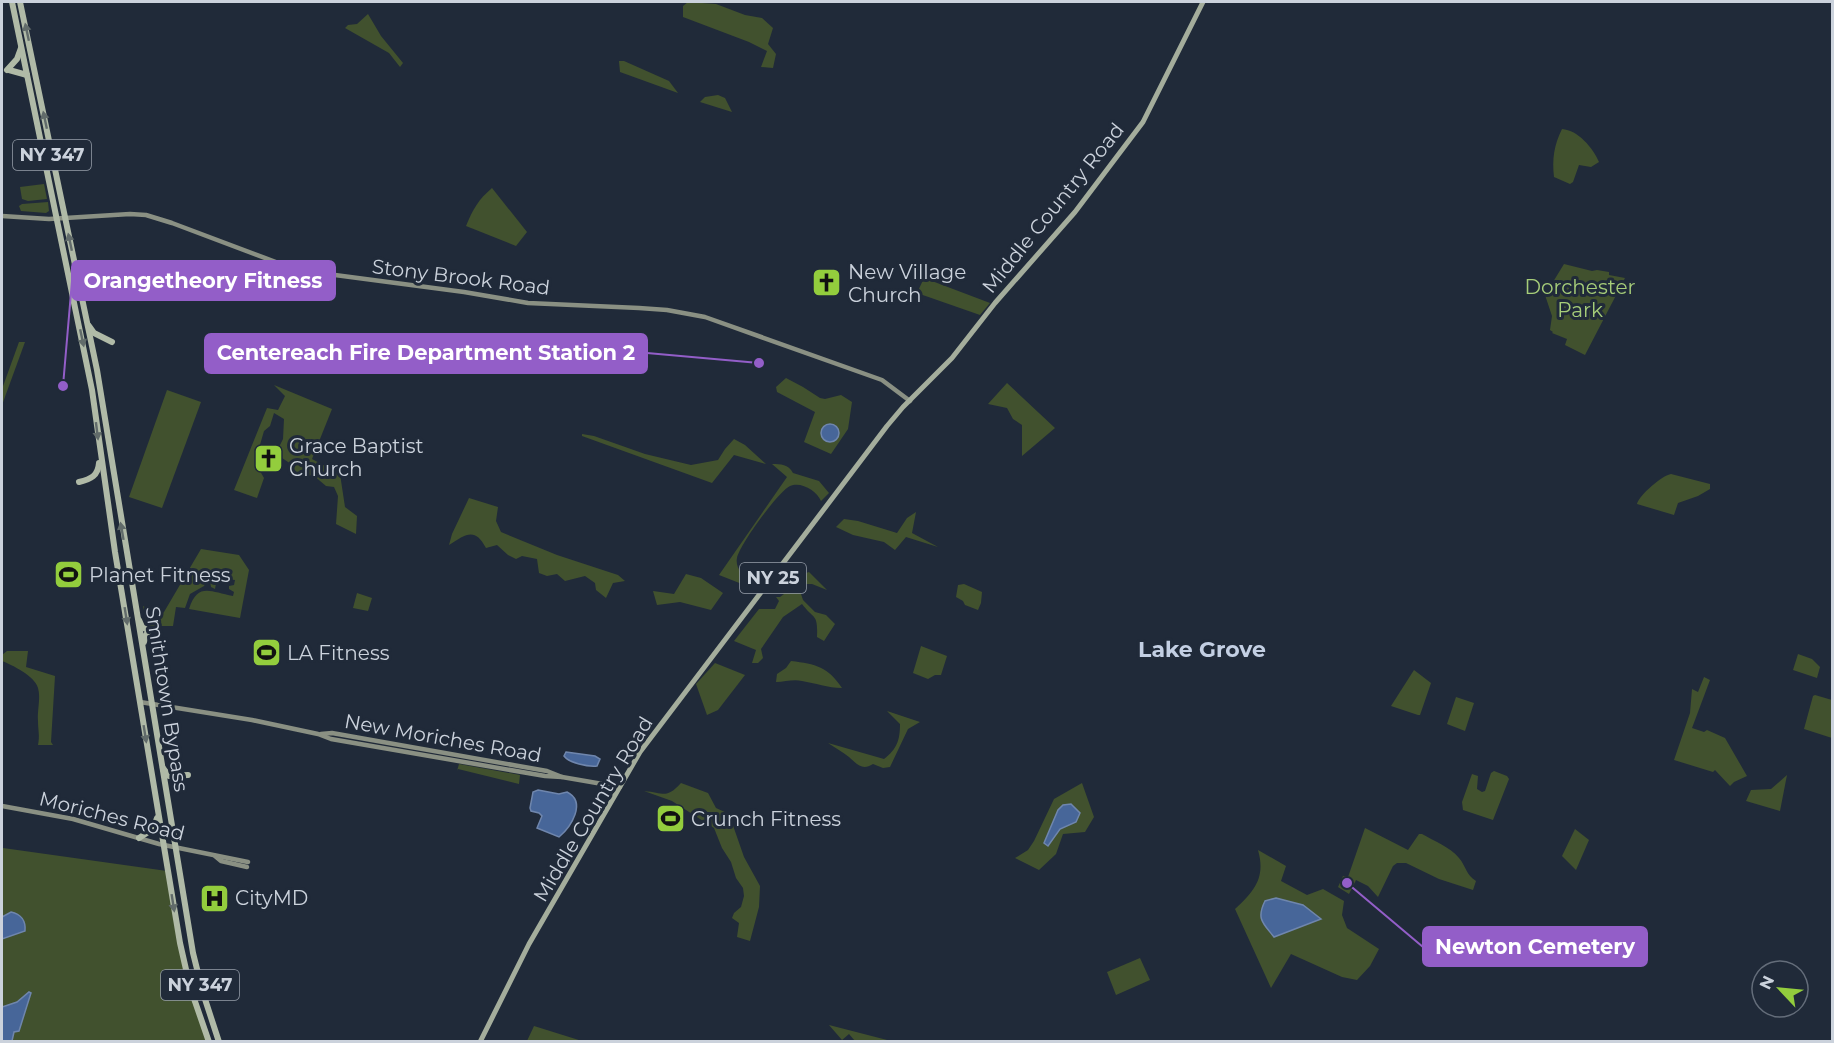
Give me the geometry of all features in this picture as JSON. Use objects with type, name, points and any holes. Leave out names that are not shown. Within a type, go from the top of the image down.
[{"type":"highway","name":"NY 347","points":[[12,2],[57,219]]},
{"type":"highway","name":"NY 347","points":[[20,2],[65,218]]},
{"type":"highway","points":[[21,47],[17,59],[8,70],[27,75]]},
{"type":"highway","name":"Smithtown Bypass","points":[[65,218],[93,354],[136,610],[142,627],[149,631],[144,638],[143,655],[195,964],[202,993],[219,1041]]},
{"type":"highway","name":"Smithtown Bypass","points":[[57,219],[86,357],[140,702],[185,965],[196,1008],[209,1041]]},
{"type":"highway","points":[[87,322],[94,333],[112,342],[104,340],[99,342],[93,354]]},
{"type":"highway","points":[[79,482],[96,475],[100,453]]},
{"type":"highway","points":[[161,764],[168,776],[188,775],[170,780],[165,791]]},
{"type":"highway","points":[[139,838],[155,826],[157,805]]},
{"type":"main road","name":"Middle Country Road","points":[[480,1041],[528,946],[646,743],[887,426],[952,358],[995,303],[1075,212],[1143,122],[1203,2]]},
{"type":"main road","name":"Stony Brook Road","points":[[2,216],[57,219],[146,215],[297,270],[464,292],[528,303],[667,310],[705,317],[882,380],[910,401]]},
{"type":"main road","name":"New Moriches Road","points":[[140,702],[252,720],[318,734],[331,739],[620,787]]},
{"type":"main road","name":"Moriches Road","points":[[2,806],[73,819],[164,845],[221,856],[248,865]]},
{"type":"green space","points":[[688,2],[716,4],[745,15],[762,18],[773,28],[768,44],[776,54],[773,68],[761,67],[767,51],[683,17],[683,6]]},
{"type":"green space","points":[[368,14],[381,36],[403,63],[400,67],[389,53],[345,28],[348,25],[357,24]]},
{"type":"green space","points":[[619,61],[624,61],[669,81],[678,93],[620,72]]},
{"type":"green space","points":[[718,95],[725,98],[732,112],[700,102],[705,97]]},
{"type":"green space","points":[[1562,129],[1579,136],[1593,151],[1599,162],[1591,167],[1579,165],[1573,182],[1570,184],[1554,177],[1554,152]]},
{"type":"green space","points":[[44,184],[47,199],[28,201],[22,199],[20,187]]},
{"type":"green space","points":[[492,188],[527,232],[516,246],[466,226],[476,205]]},
{"type":"green space","points":[[48,202],[49,211],[46,213],[21,211],[19,206],[22,204]]},
{"type":"green space","name":"Dorchester Park","points":[[1564,264],[1592,271],[1609,272],[1609,275],[1625,278],[1585,355],[1565,345],[1567,339],[1550,330],[1552,316],[1545,295]]},
{"type":"green space","points":[[924,278],[990,303],[980,315],[917,293]]},
{"type":"green space","points":[[19,342],[25,342],[2,405],[2,389]]},
{"type":"green space","points":[[786,378],[820,398],[841,395],[852,402],[848,429],[831,454],[804,442],[815,412],[777,392],[776,387]]},
{"type":"green space","points":[[1007,383],[1055,428],[1022,456],[1022,425],[1013,419],[1007,408],[988,404]]},
{"type":"green space","points":[[274,385],[332,409],[312,459],[340,474],[345,507],[357,516],[356,534],[336,524],[338,496],[334,487],[326,486],[313,475],[298,477],[294,466],[282,458],[277,451],[283,439],[284,419],[274,413],[270,426],[264,431],[257,455],[256,464],[264,478],[257,498],[234,490],[267,408],[278,410],[285,396]]},
{"type":"green space","points":[[167,390],[201,402],[162,508],[129,497]]},
{"type":"green space","points":[[582,434],[645,454],[691,465],[718,460],[734,439],[745,445],[766,464],[734,455],[712,483],[582,436]]},
{"type":"green space","points":[[772,464],[784,465],[793,473],[819,481],[829,493],[821,501],[808,488],[799,485],[790,486],[784,490],[752,531],[737,558],[738,568],[749,582],[747,586],[719,575],[787,477]]},
{"type":"green space","points":[[1671,474],[1710,484],[1710,489],[1678,503],[1674,515],[1637,504],[1652,486]]},
{"type":"green space","points":[[469,498],[498,507],[496,521],[501,532],[557,555],[618,575],[625,581],[613,583],[606,598],[596,590],[595,583],[585,576],[565,581],[557,574],[547,576],[539,573],[537,559],[522,556],[516,559],[497,545],[486,548],[482,541],[474,535],[470,534],[460,538],[449,545]]},
{"type":"green space","points":[[916,512],[912,533],[938,547],[906,537],[895,550],[884,542],[853,535],[836,527],[844,519],[897,533],[907,518]]},
{"type":"green space","points":[[201,549],[239,555],[249,570],[240,618],[189,609],[196,595],[201,592],[211,591],[233,596],[234,592],[229,589],[229,586],[234,585],[235,580],[217,578],[215,589],[207,580],[204,586],[190,594],[185,608],[176,607],[173,626],[147,626],[143,606],[160,615],[164,612]]},
{"type":"green space","points":[[789,572],[803,574],[809,572],[827,590],[806,584],[800,591],[803,600],[815,612],[826,615],[835,624],[824,641],[817,637],[816,620],[802,604],[783,617],[761,649],[763,658],[758,663],[752,663],[756,650],[734,641],[759,609],[775,609],[779,601],[776,597],[784,594],[773,591]]},
{"type":"green space","points":[[686,574],[701,578],[723,593],[711,610],[680,602],[657,605],[653,591],[674,594]]},
{"type":"green space","points":[[964,584],[982,592],[978,610],[965,605],[956,597],[958,585]]},
{"type":"green space","points":[[357,593],[372,598],[368,611],[353,608]]},
{"type":"green space","points":[[921,646],[947,656],[941,675],[928,679],[913,673]]},
{"type":"green space","points":[[7,651],[28,651],[26,667],[55,676],[51,742],[53,745],[38,745],[38,688],[28,675],[2,661],[2,655]]},
{"type":"green space","points":[[1798,654],[1812,659],[1820,667],[1817,678],[1793,670]]},
{"type":"green space","points":[[791,661],[821,668],[832,675],[842,688],[799,680],[776,682],[777,674]]},
{"type":"green space","points":[[715,663],[745,675],[718,710],[707,715],[696,684]]},
{"type":"green space","points":[[1414,670],[1431,683],[1420,715],[1391,706]]},
{"type":"green space","points":[[1704,677],[1710,680],[1692,728],[1704,732],[1707,730],[1725,738],[1747,776],[1730,786],[1715,770],[1713,772],[1674,760],[1690,713],[1692,689],[1698,692]]},
{"type":"green space","points":[[1815,695],[1832,700],[1832,738],[1804,729]]},
{"type":"green space","points":[[1456,697],[1474,703],[1465,731],[1447,724]]},
{"type":"green space","points":[[887,711],[920,722],[908,729],[890,767],[883,768],[873,764],[866,767],[860,766],[828,743],[884,759],[895,748],[900,730],[900,724]]},
{"type":"green space","points":[[459,764],[520,775],[519,784],[458,769],[457,771]]},
{"type":"green space","points":[[1494,771],[1509,779],[1493,820],[1463,810],[1462,802],[1472,774],[1478,776],[1477,789],[1482,792],[1485,791],[1491,773]]},
{"type":"green space","points":[[1787,775],[1780,811],[1746,801],[1751,790],[1771,789]]},
{"type":"green space","points":[[681,783],[708,793],[716,808],[729,814],[744,857],[760,886],[759,907],[750,941],[737,937],[739,923],[732,918],[741,907],[744,896],[743,888],[736,878],[731,862],[714,828],[672,801],[644,791],[668,793]]},
{"type":"green space","points":[[1082,783],[1094,817],[1085,832],[1063,834],[1056,854],[1039,870],[1015,858],[1028,850],[1034,841],[1054,799]]},
{"type":"green space","points":[[1365,828],[1408,850],[1419,834],[1442,844],[1459,858],[1470,876],[1476,881],[1473,890],[1439,879],[1406,863],[1397,863],[1393,866],[1378,897],[1368,886],[1356,880],[1349,894],[1338,887],[1343,876],[1348,877]]},
{"type":"green space","points":[[1575,829],[1589,840],[1576,870],[1562,856]]},
{"type":"green space","points":[[3,848],[167,871],[192,996],[209,1041],[2,1041]]},
{"type":"green space","points":[[1258,850],[1286,866],[1281,881],[1307,895],[1323,889],[1344,901],[1342,915],[1347,928],[1379,949],[1370,966],[1357,980],[1342,977],[1291,954],[1271,988],[1235,909],[1257,883],[1260,868]]},
{"type":"green space","points":[[1140,958],[1150,980],[1116,995],[1107,972]]},
{"type":"green space","points":[[829,1025],[891,1041],[855,1041],[849,1034],[842,1040]]},
{"type":"green space","points":[[534,1026],[582,1041],[527,1041]]},
{"type":"water","points":[[830,424],[836,427],[839,433],[836,439],[830,442],[824,439],[821,433],[824,427]]},
{"type":"water","points":[[566,752],[595,756],[600,759],[597,766],[574,763],[564,756]]},
{"type":"water","points":[[538,790],[559,794],[567,792],[576,802],[572,821],[559,837],[537,828],[542,816],[531,811],[530,808],[533,792]]},
{"type":"water","points":[[1071,804],[1080,813],[1076,822],[1060,829],[1048,846],[1044,843],[1058,810],[1063,805]]},
{"type":"water","points":[[1276,898],[1303,905],[1321,919],[1274,937],[1262,920],[1261,912],[1265,901]]},
{"type":"water","points":[[11,912],[22,918],[25,931],[2,939],[2,917]]},
{"type":"water","points":[[29,992],[31,993],[19,1031],[14,1032],[12,1041],[2,1041],[2,1007],[17,1002]]},
{"type":"place","name":"New Village Church","points":[[827,283]]},
{"type":"place","name":"Centereach Fire Department Station 2","points":[[759,363]]},
{"type":"place","name":"Orangetheory Fitness","points":[[63,386]]},
{"type":"place","name":"Grace Baptist Church","points":[[268,458]]},
{"type":"place","name":"Planet Fitness","points":[[68,575]]},
{"type":"place","name":"LA Fitness","points":[[266,653]]},
{"type":"place","name":"Crunch Fitness","points":[[670,819]]},
{"type":"place","name":"Newton Cemetery","points":[[1347,883]]},
{"type":"place","name":"CityMD","points":[[214,898]]},
{"type":"district","name":"Lake Grove","points":[[1202,649]]}]
